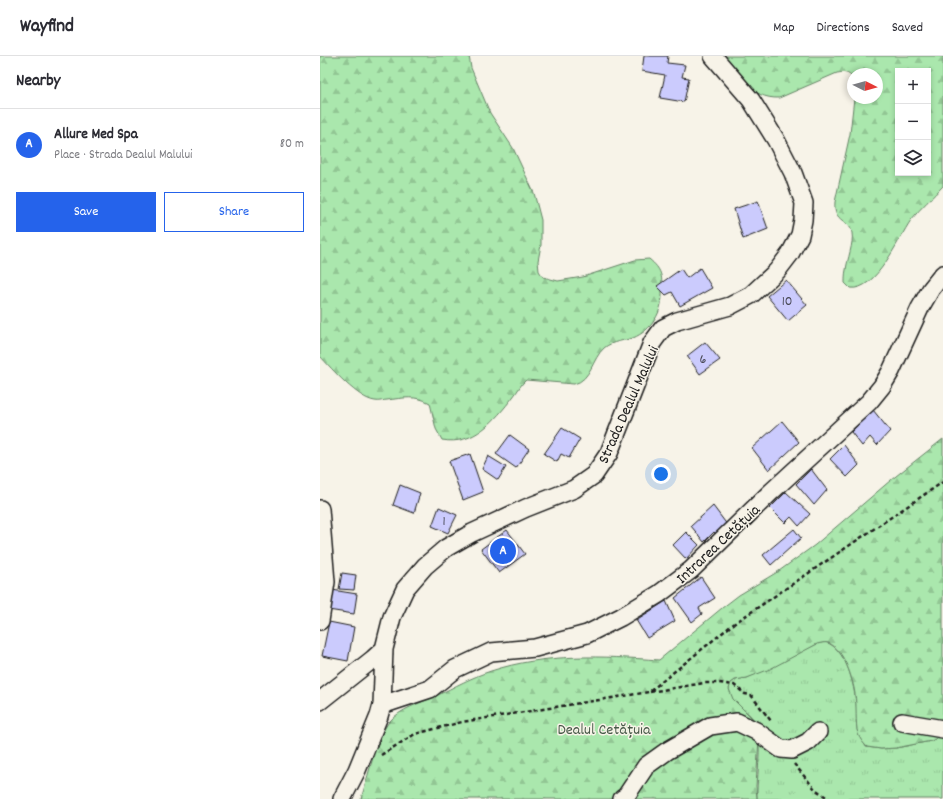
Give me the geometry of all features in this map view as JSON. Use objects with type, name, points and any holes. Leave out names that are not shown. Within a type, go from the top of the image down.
[{"type":"street","name":"Strada Dealul Malului","points":[[384,649],[392,617],[404,589],[425,566],[446,548],[472,532],[574,489],[594,475],[609,452],[652,343],[663,328],[689,316],[730,306],[751,295],[777,271],[790,254],[800,235],[804,203],[793,173],[776,140],[750,100],[713,56]]},
{"type":"street","name":"Intrarea Cetățuia","points":[[382,706],[430,689],[455,669],[491,652],[535,648],[587,634],[621,617],[652,598],[691,570],[771,492],[869,402],[882,386],[891,371],[920,308],[931,289],[943,274]]},
{"type":"street","points":[[320,509],[326,582],[320,621]]},
{"type":"street","points":[[320,701],[374,659],[384,649]]},
{"type":"street","points":[[342,799],[357,770],[375,728],[382,706],[384,649]]},
{"type":"street","points":[[622,799],[626,796],[646,766],[666,751],[710,726],[737,722],[756,731],[781,749],[792,750],[808,742],[818,732]]},
{"type":"street","points":[[902,722],[943,729]]},
{"type":"path","points":[[649,692],[732,625],[943,482]]},
{"type":"path","points":[[357,770],[415,734],[462,722],[704,683],[719,683],[734,686],[745,694],[751,695],[773,724],[772,731],[767,739]]},
{"type":"path","points":[[781,749],[815,789],[829,799]]},
{"type":"green space","points":[[320,56],[469,56],[471,68],[490,113],[513,148],[534,193],[541,220],[541,245],[538,261],[539,271],[543,277],[558,281],[583,277],[635,260],[649,259],[657,266],[659,270],[662,285],[661,306],[651,325],[640,335],[614,343],[604,348],[588,374],[580,382],[574,384],[526,380],[506,406],[491,422],[474,435],[464,439],[454,441],[442,440],[436,429],[430,403],[425,400],[398,398],[377,401],[368,399],[353,389],[320,356]]},
{"type":"green space","points":[[722,56],[943,56],[943,186],[911,220],[885,263],[869,282],[860,287],[850,288],[845,283],[852,242],[852,233],[848,225],[837,214],[835,202],[850,134],[853,104],[883,104],[883,68],[847,68],[847,74],[837,73],[779,98],[761,95],[740,78]]},
{"type":"green space","name":"Dealul Cetățuia","points":[[943,439],[943,729],[937,738],[931,741],[896,748],[881,749],[867,747],[858,734],[855,694],[847,666],[839,652],[834,647],[829,643],[823,643],[817,644],[770,669],[747,678],[735,680],[731,683],[729,689],[733,699],[754,720],[759,738],[756,786],[757,799],[361,799],[380,737],[389,722],[399,713],[477,676],[511,665],[532,661],[574,657],[659,660],[739,595],[779,571],[815,545],[891,480]]},
{"type":"green space","points":[[825,642],[833,646],[840,653],[849,672],[856,703],[857,732],[866,747],[881,749],[896,748],[931,741],[937,738],[943,729],[943,799],[757,799],[759,737],[757,728],[751,716],[732,699],[729,686],[735,680],[747,678],[817,644]]},
{"type":"building","points":[[644,56],[668,56],[667,63],[685,65],[682,77],[689,78],[684,102],[660,98],[665,75],[642,71]]},
{"type":"building","points":[[758,201],[768,229],[743,239],[734,209]]},
{"type":"building","points":[[700,268],[712,288],[680,306],[672,292],[666,295],[657,286],[681,269],[687,278]]},
{"type":"building","points":[[786,280],[807,305],[788,321],[767,296]]},
{"type":"building","points":[[705,342],[720,360],[700,374],[687,356]]},
{"type":"building","points":[[873,410],[890,431],[877,445],[870,437],[862,446],[851,432]]},
{"type":"building","points":[[782,421],[799,442],[769,470],[752,448]]},
{"type":"building","points":[[562,428],[580,439],[569,458],[561,454],[557,462],[544,454]]},
{"type":"building","points":[[510,435],[529,449],[516,468],[496,454]]},
{"type":"building","points":[[844,445],[859,465],[847,477],[830,459]]},
{"type":"building","points":[[470,454],[483,492],[463,500],[449,461]]},
{"type":"building","points":[[488,456],[506,467],[498,480],[482,469]]},
{"type":"building","points":[[811,469],[827,490],[814,505],[796,484]]},
{"type":"building","points":[[400,485],[420,493],[414,513],[393,505]]},
{"type":"building","points":[[786,492],[810,514],[799,526],[791,517],[785,523],[770,508]]},
{"type":"building","points":[[713,506],[728,526],[718,536],[714,532],[704,542],[691,526]]},
{"type":"building","points":[[439,507],[457,515],[448,533],[432,526]]},
{"type":"building","points":[[794,529],[801,538],[771,565],[763,555]]},
{"type":"building","points":[[507,530],[525,554],[499,573],[481,549]]},
{"type":"building","points":[[686,532],[699,545],[686,559],[673,545]]},
{"type":"building","points":[[342,573],[356,575],[354,590],[339,589]]},
{"type":"building","points":[[701,577],[715,598],[699,608],[702,614],[692,622],[675,598]]},
{"type":"building","points":[[332,590],[357,594],[354,614],[328,610]]},
{"type":"building","points":[[666,601],[675,621],[647,638],[636,620]]},
{"type":"building","points":[[329,622],[354,627],[348,661],[322,656]]},
{"type":"place","name":"Allure Med Spa","points":[[503,551]]}]
